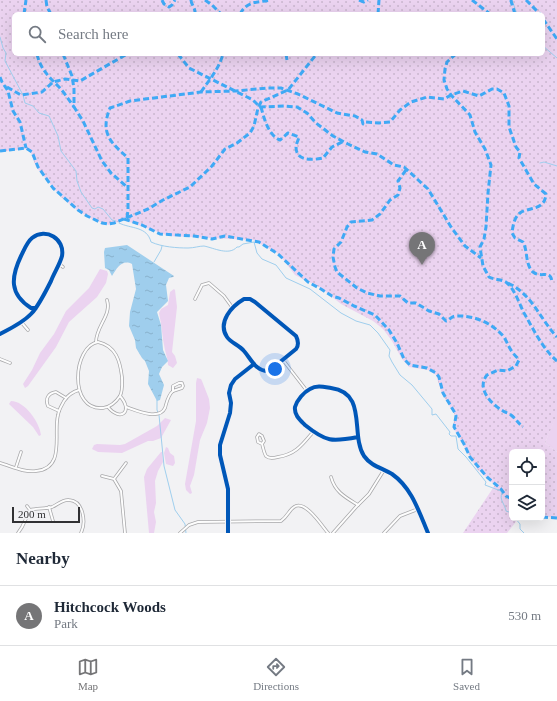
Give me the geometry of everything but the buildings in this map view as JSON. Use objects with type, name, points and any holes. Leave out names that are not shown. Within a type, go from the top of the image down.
[{"type":"street","points":[[0,334],[22,323],[36,308],[59,264],[62,251],[61,246],[57,239],[51,235],[45,234],[35,236],[29,240],[16,268],[13,283],[16,293],[21,300],[31,308],[36,308]]},
{"type":"street","points":[[59,264],[63,267]]},
{"type":"street","points":[[195,298],[202,285],[210,283],[224,296],[232,307]]},
{"type":"street","points":[[244,299],[252,300],[296,336],[298,342],[297,348],[268,371],[260,370],[244,351],[228,338],[225,332],[224,323],[232,307],[244,299]]},
{"type":"street","points":[[96,342],[98,331],[108,309],[107,300]]},
{"type":"street","points":[[22,323],[28,330]]},
{"type":"street","points":[[96,342],[109,347],[118,358],[121,367],[122,383],[120,396],[108,407],[102,408],[91,406],[83,399],[79,390],[78,382],[83,354],[89,346],[96,342]]},
{"type":"street","points":[[0,360],[10,363]]},
{"type":"street","points":[[283,360],[307,391]]},
{"type":"street","points":[[228,533],[228,489],[220,455],[220,443],[230,413],[231,403],[229,390],[231,385],[235,379],[254,364]]},
{"type":"street","points":[[126,407],[146,414],[161,412],[164,410],[170,393],[182,388],[182,383],[175,384],[173,386],[173,391]]},
{"type":"street","points":[[358,437],[329,439],[318,436],[301,421],[295,412],[297,403],[307,391],[316,387],[340,390],[348,396],[355,408],[360,447],[365,457],[372,463],[392,474],[402,485],[414,500],[428,533]]},
{"type":"street","points":[[0,463],[16,468],[36,471],[47,467],[53,462],[57,451],[56,430],[59,411],[66,398],[79,390]]},
{"type":"street","points":[[59,411],[48,406],[48,397],[56,392],[66,398]]},
{"type":"street","points":[[108,407],[118,414],[124,412],[126,407],[125,402],[120,396]]},
{"type":"street","points":[[262,444],[264,441],[262,436],[259,434],[257,436],[258,442],[262,444],[266,455],[269,458],[288,456],[297,450],[313,432]]},
{"type":"street","points":[[16,468],[21,452]]},
{"type":"street","points":[[114,479],[126,463]]},
{"type":"street","points":[[333,533],[370,494],[384,470]]},
{"type":"street","points":[[102,476],[114,479],[121,491],[125,533]]},
{"type":"street","points":[[331,477],[339,492],[358,505]]},
{"type":"street","points":[[30,510],[49,507],[68,500],[76,503],[83,515],[84,523],[81,533]]},
{"type":"street","points":[[27,506],[30,510]]},
{"type":"street","points":[[180,533],[189,525],[196,522],[280,521],[286,517],[293,507],[299,506],[311,512],[328,533]]},
{"type":"street","points":[[49,507],[53,521]]},
{"type":"street","points":[[384,533],[397,518],[418,509]]},
{"type":"street","points":[[19,533],[30,510]]},
{"type":"shaded area","points":[[0,0],[557,0],[557,419],[555,419],[545,443],[557,452],[557,518],[545,516],[545,449],[509,449],[509,521],[517,521],[507,533],[463,533],[495,485],[477,469],[453,427],[455,415],[442,394],[436,375],[428,370],[409,367],[402,359],[383,329],[373,321],[341,304],[321,288],[295,275],[279,254],[253,240],[169,236],[124,220],[109,225],[94,220],[78,211],[61,197],[36,167],[31,153],[26,149],[0,152]]},
{"type":"shaded area","points":[[100,269],[107,271],[108,274],[106,283],[97,297],[69,322],[56,347],[25,388],[23,384],[40,353],[54,334],[66,311],[89,288]]},
{"type":"shaded area","points":[[174,289],[177,307],[172,352],[177,363],[173,368],[168,365],[159,313],[161,309],[168,305],[170,292]]},
{"type":"shaded area","points":[[197,378],[201,379],[202,381],[209,399],[210,408],[207,423],[200,440],[194,475],[190,486],[192,493],[190,494],[186,490],[185,484],[196,421]]},
{"type":"shaded area","points":[[11,401],[21,405],[31,414],[38,425],[41,435],[39,436],[33,427],[9,404]]},
{"type":"shaded area","points":[[165,418],[171,420],[161,438],[148,441],[122,453],[98,452],[92,449],[94,445],[97,444],[125,444],[157,426]]},
{"type":"shaded area","points":[[555,418],[557,419],[557,452],[545,443]]},
{"type":"shaded area","points":[[166,447],[174,456],[175,463],[173,466],[166,464],[164,453]]},
{"type":"shaded area","points":[[161,452],[163,462],[155,481],[156,503],[154,512],[156,522],[154,533],[149,533],[144,477],[147,469]]},
{"type":"water","points":[[127,245],[174,276],[169,278],[166,285],[168,301],[157,312],[161,325],[163,350],[168,361],[162,367],[159,374],[164,385],[160,400],[157,401],[148,384],[149,371],[145,361],[136,348],[135,340],[129,326],[130,312],[136,289],[132,264],[123,263],[118,267],[112,276],[109,270],[105,268],[105,248]]},
{"type":"waterway","points":[[512,0],[516,12]]},
{"type":"waterway","points":[[0,37],[6,53],[5,61],[23,95],[25,103],[33,106],[39,113],[49,116],[58,136],[61,151],[76,171],[77,181],[81,192],[92,208],[95,209],[98,207],[103,209],[112,220],[116,221]]},
{"type":"waterway","points":[[545,48],[557,58]]},
{"type":"waterway","points":[[540,163],[544,162],[557,166]]},
{"type":"waterway","points":[[119,223],[146,233],[151,242],[170,247],[188,248],[204,246],[217,250],[230,251],[243,244],[254,242],[257,253],[262,259],[276,265],[286,278],[310,289],[341,313],[356,321],[370,325],[378,333],[390,350],[389,356],[400,375],[412,385],[432,409],[432,415],[436,414],[450,432],[449,434],[451,436],[456,436],[458,449],[486,482],[485,485],[501,491],[502,500],[506,511],[509,512]]},
{"type":"waterway","points":[[154,262],[162,246]]},
{"type":"waterway","points":[[157,400],[164,466],[175,510],[185,524],[186,533]]},
{"type":"waterway","points":[[518,521],[520,524],[520,529],[524,533]]},
{"type":"marked path","points":[[24,12],[26,0]]},
{"type":"marked path","points":[[46,0],[50,12]]},
{"type":"marked path","points":[[162,0],[164,4],[169,7],[175,0]]},
{"type":"marked path","points":[[191,0],[195,12]]},
{"type":"marked path","points":[[205,0],[219,12]]},
{"type":"marked path","points":[[242,12],[246,6],[250,4],[271,0]]},
{"type":"marked path","points":[[359,0],[364,2],[368,0]]},
{"type":"marked path","points":[[378,12],[379,0]]},
{"type":"marked path","points":[[472,0],[487,12]]},
{"type":"marked path","points":[[512,0],[514,12]]},
{"type":"marked path","points":[[526,0],[538,12]]},
{"type":"marked path","points":[[545,22],[557,39]]},
{"type":"marked path","points":[[38,56],[45,72],[74,107]]},
{"type":"marked path","points":[[64,56],[72,76],[74,107],[83,121],[102,161],[111,173],[127,187]]},
{"type":"marked path","points":[[7,87],[21,95],[42,92],[53,82],[65,79],[80,81],[124,56]]},
{"type":"marked path","points":[[180,56],[189,68],[253,100],[260,107],[297,107],[307,113],[316,123],[333,136],[365,152],[377,154],[394,165],[404,167],[428,189],[451,227],[465,246],[481,258]]},
{"type":"marked path","points":[[201,92],[216,69],[222,56]]},
{"type":"marked path","points":[[286,56],[287,60]]},
{"type":"marked path","points":[[0,151],[26,148],[32,152],[38,167],[53,188],[78,210],[102,223],[114,223],[148,209],[190,187],[212,166],[225,149],[237,143],[250,133],[254,126],[261,102],[288,90],[315,56]]},
{"type":"marked path","points":[[454,56],[447,62],[445,69],[444,80],[447,89],[470,115],[475,132],[485,149],[491,165],[486,227],[484,239],[480,247],[483,266],[489,277],[503,281],[510,286],[539,338],[557,361]]},
{"type":"marked path","points":[[0,77],[8,91],[13,111],[20,122],[26,148]]},
{"type":"marked path","points":[[127,218],[128,158],[116,147],[108,136],[106,124],[110,108],[130,101],[201,92],[281,88],[298,94],[337,113],[355,116],[362,120],[363,124],[366,122],[390,122],[400,110],[411,102],[427,97],[444,99],[463,91],[479,96],[492,89],[497,89],[504,93],[509,106],[509,127],[516,147],[520,152],[519,158],[534,184],[546,194],[543,203],[536,208],[523,211],[516,217],[512,233],[515,238],[523,242],[530,269],[536,274],[550,276],[552,283]]},
{"type":"marked path","points":[[261,107],[267,126],[276,138],[280,140],[288,133],[299,137],[296,147],[297,152],[302,158],[323,158],[332,147],[344,141]]},
{"type":"marked path","points":[[406,170],[398,181],[400,188],[398,195],[390,200],[380,214],[372,220],[351,222],[347,227],[341,242],[334,249],[333,257],[337,272],[357,288],[367,293],[380,296],[400,296],[408,303],[416,303],[429,311],[439,314],[446,321],[454,316],[469,317],[482,321],[499,332],[519,360],[516,366],[507,371],[498,370],[487,375],[484,380],[484,390],[486,395],[494,404],[510,414],[523,427]]},
{"type":"marked path","points":[[124,219],[142,225],[160,234],[194,236],[212,239],[225,236],[259,242],[278,254],[308,282],[332,296],[375,315],[389,330],[404,359],[410,365],[427,368],[436,373],[439,377],[443,393],[456,416],[454,427],[470,457],[487,477],[509,498]]},
{"type":"marked path","points":[[508,283],[530,300],[557,337]]},
{"type":"marked path","points":[[545,517],[557,518]]},
{"type":"cycle path","points":[[0,334],[32,314],[41,301],[51,281],[61,259],[62,250],[61,244],[58,240],[48,234],[37,235],[32,238],[24,249],[15,271],[14,285],[19,297],[31,308],[36,308]]},
{"type":"cycle path","points":[[244,299],[250,299],[255,302],[296,336],[298,344],[296,349],[269,371],[264,371],[257,367],[242,349],[227,337],[224,331],[227,315],[239,302],[244,299]]},
{"type":"cycle path","points":[[228,533],[228,489],[220,455],[220,445],[230,413],[231,403],[229,393],[231,385],[235,379],[254,364]]},
{"type":"cycle path","points":[[358,437],[335,440],[318,435],[305,425],[298,417],[295,412],[297,402],[308,390],[318,387],[342,391],[350,398],[354,406],[358,437],[364,456],[373,465],[392,474],[405,486],[418,509],[428,533]]},
{"type":"place","name":"Hitchcock Woods","points":[[422,265]]}]
